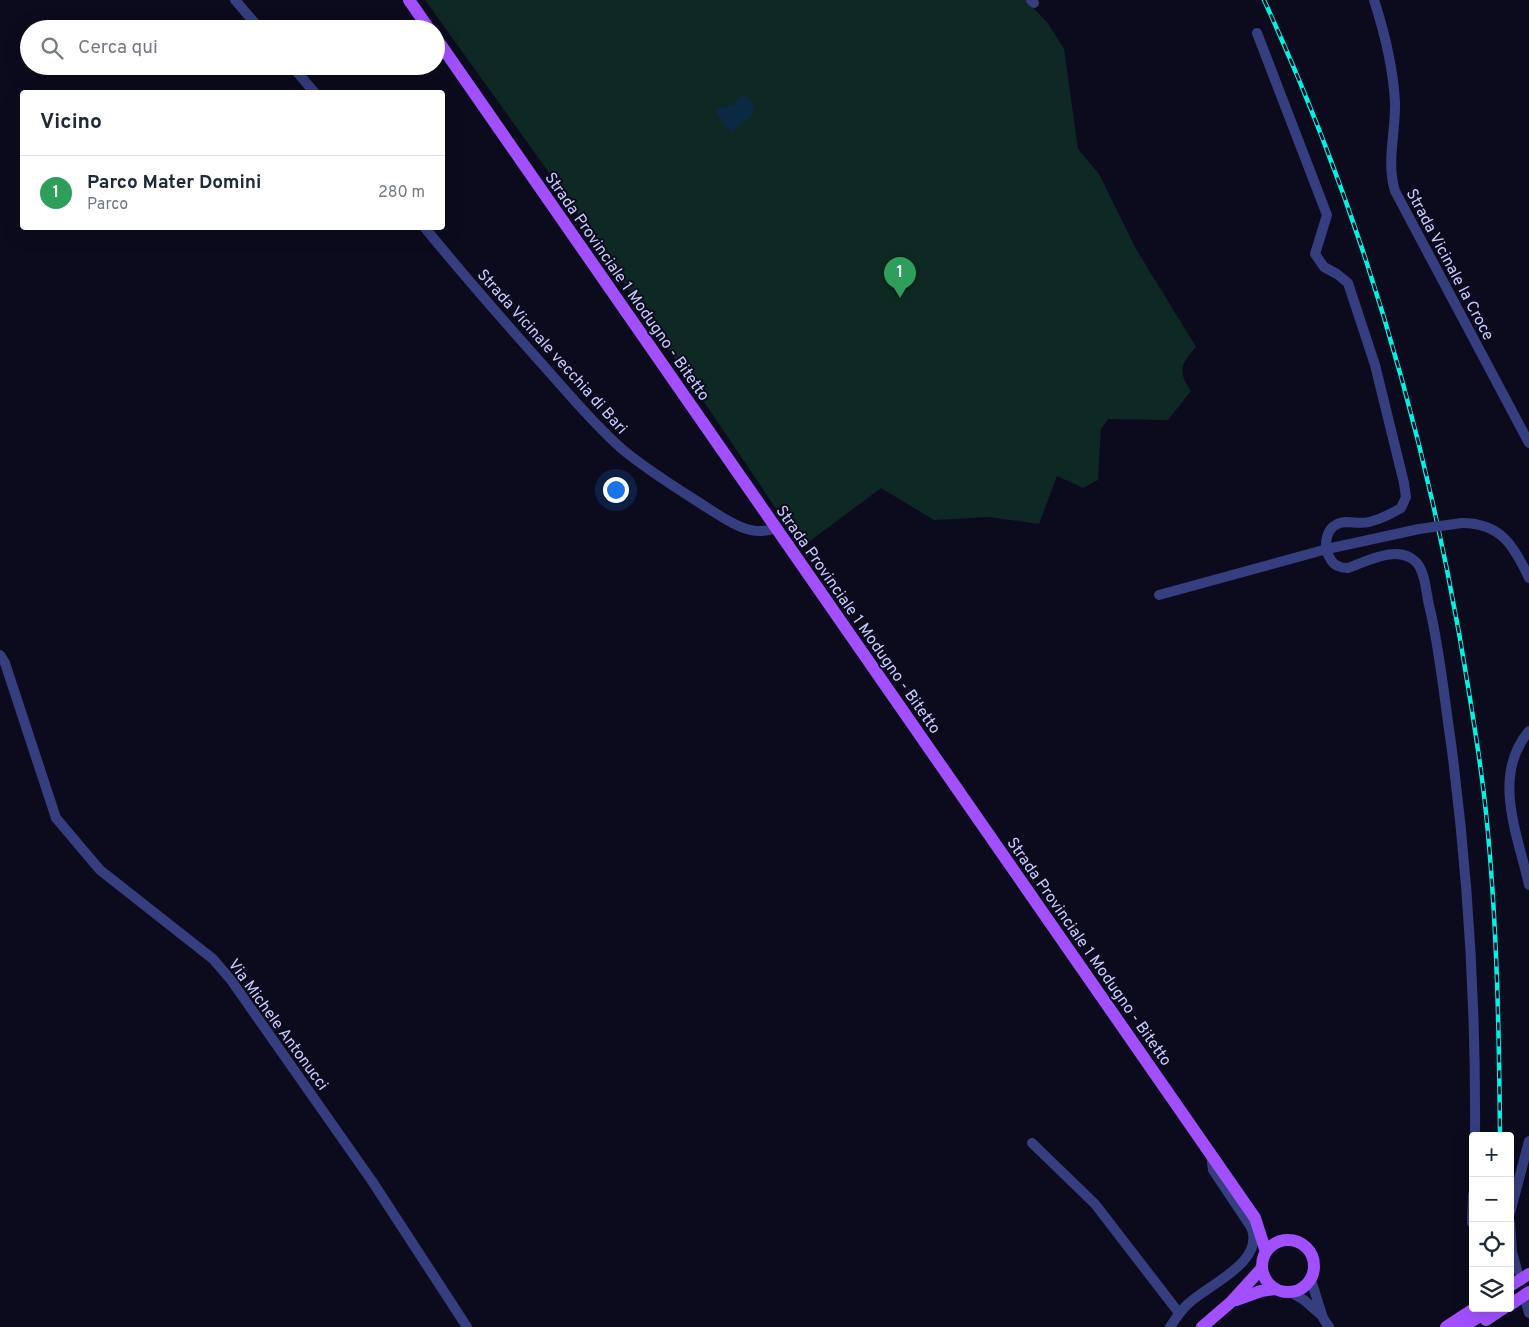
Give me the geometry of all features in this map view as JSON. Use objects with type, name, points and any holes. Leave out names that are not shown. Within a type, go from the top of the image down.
[{"type":"main road","points":[[409,0],[423,20]]},
{"type":"main road","name":"Strada Provinciale 1 Modugno - Bitetto","points":[[445,51],[1255,1218]]},
{"type":"main road","points":[[1255,1218],[1284,1240]]},
{"type":"main road","points":[[1255,1218],[1266,1252]]},
{"type":"main road","points":[[1202,1327],[1232,1302],[1262,1268],[1266,1252],[1274,1244],[1284,1240],[1295,1240],[1309,1249],[1314,1264],[1311,1280],[1303,1288],[1290,1292],[1276,1289],[1261,1291],[1232,1302]]},
{"type":"main road","points":[[1262,1268],[1266,1279],[1276,1289]]},
{"type":"main road","points":[[1514,1282],[1523,1272]]},
{"type":"main road","points":[[1514,1294],[1529,1285]]},
{"type":"main road","points":[[1514,1302],[1527,1296]]},
{"type":"main road","points":[[1446,1327],[1469,1312]]},
{"type":"main road","points":[[1463,1327],[1486,1312]]},
{"type":"main road","points":[[1475,1327],[1498,1312]]},
{"type":"street","points":[[235,0],[252,20]]},
{"type":"street","name":"Strada Vicinale la Croce","points":[[1374,0],[1391,58],[1395,103],[1392,158],[1395,191],[1529,443]]},
{"type":"street","points":[[1257,32],[1327,215],[1315,254],[1324,267],[1348,283],[1375,365],[1406,497],[1401,508],[1384,518],[1366,523],[1344,522],[1331,529],[1326,539],[1327,549],[1332,561],[1341,568],[1348,568],[1379,557],[1396,554],[1412,559],[1420,568],[1436,634],[1462,826],[1470,937],[1475,1132]]},
{"type":"street","points":[[300,75],[312,90]]},
{"type":"street","name":"Strada Vicinale vecchia di Bari","points":[[427,230],[498,315],[579,406],[620,447],[670,484],[738,526],[759,532],[767,532],[775,528]]},
{"type":"street","points":[[1159,595],[1327,549],[1419,529],[1462,523],[1484,526],[1507,539],[1518,555],[1529,578]]},
{"type":"street","name":"Via Michele Antonucci","points":[[0,655],[5,663],[56,818],[100,870],[212,959],[231,980],[372,1181],[467,1327]]},
{"type":"street","points":[[1529,731],[1521,741],[1514,760],[1509,794],[1513,822],[1529,885]]},
{"type":"street","points":[[1514,1198],[1529,1141]]},
{"type":"street","points":[[1032,1143],[1095,1204],[1179,1312]]},
{"type":"street","points":[[1170,1327],[1179,1312],[1244,1262],[1253,1246],[1255,1236],[1251,1227],[1213,1170],[1211,1153]]},
{"type":"street","points":[[1514,1256],[1523,1272]]},
{"type":"street","points":[[1311,1280],[1323,1318]]},
{"type":"street","points":[[1290,1292],[1304,1300],[1330,1327]]},
{"type":"street","points":[[1527,1296],[1529,1313]]},
{"type":"green space","points":[[425,0],[1025,0],[1047,22],[1064,49],[1078,149],[1099,174],[1136,249],[1196,347],[1184,363],[1182,373],[1191,391],[1168,420],[1108,419],[1101,429],[1098,480],[1083,488],[1057,476],[1039,524],[988,517],[934,520],[881,488],[802,547],[555,181],[445,28],[445,20],[439,20]]},
{"type":"water","points":[[742,95],[747,96],[754,106],[755,112],[731,133],[716,112],[719,108],[734,105]]},
{"type":"railway","points":[[1264,0],[1328,153],[1382,310],[1405,390],[1443,551],[1459,633],[1481,768],[1490,853],[1498,1015],[1500,1132]]},
{"type":"place","name":"Parco Mater Domini","points":[[900,298]]}]
